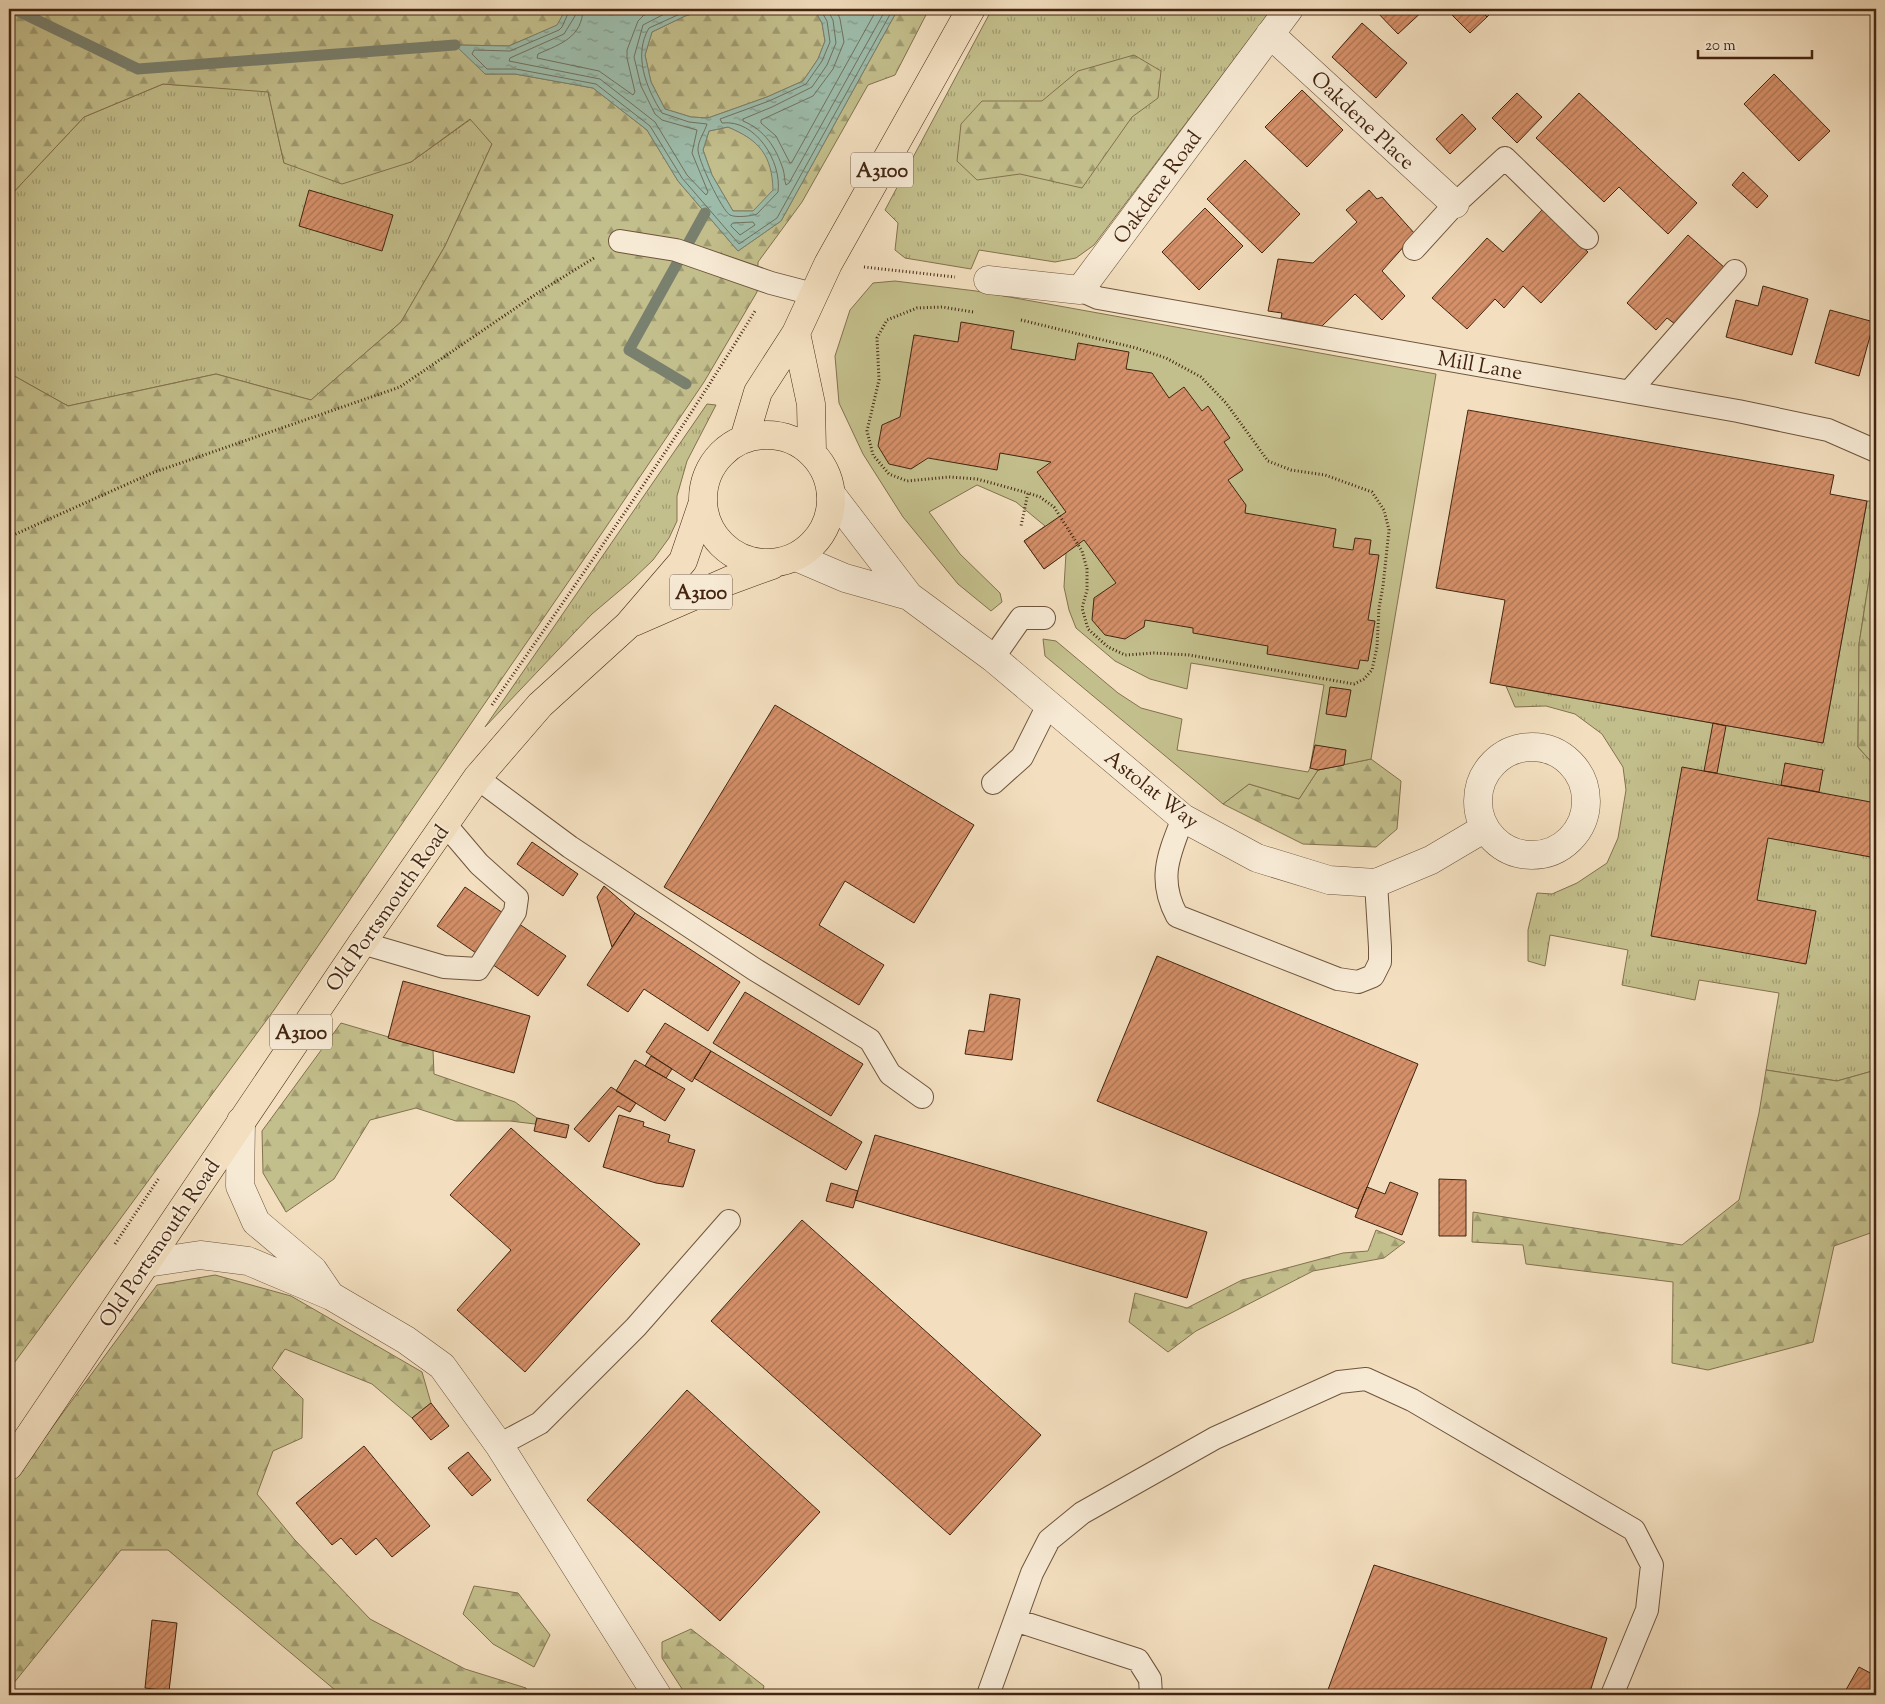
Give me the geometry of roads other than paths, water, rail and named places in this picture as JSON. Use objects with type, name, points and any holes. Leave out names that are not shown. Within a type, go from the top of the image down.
[{"type":"main road","name":"A3100","points":[[744,439],[758,392],[796,333],[828,264],[971,9]]},
{"type":"main road","points":[[796,333],[811,404],[812,452]]},
{"type":"main road","points":[[764,435],[783,435],[796,440],[812,452],[827,476],[831,494],[830,513],[823,531],[812,546],[786,560],[755,563],[735,555],[719,542],[708,525],[702,505],[704,484],[712,465],[726,449],[744,439],[764,435]]},
{"type":"main road","name":"Old Portsmouth Road","points":[[9,1466],[362,943],[477,778],[540,705],[628,625],[683,560],[702,505]]},
{"type":"main road","name":"Old Portsmouth Road","points":[[628,625],[728,580],[786,560]]},
{"type":"street","name":"Oakdene Road","points":[[1080,290],[1289,9]]},
{"type":"street","name":"Oakdene Place","points":[[1270,34],[1455,204]]},
{"type":"street","points":[[988,280],[1080,290]]},
{"type":"street","name":"Astolat Way","points":[[831,494],[909,596],[993,658],[1183,818],[1257,858],[1330,880],[1376,883],[1430,860],[1485,828]]},
{"type":"street","name":"Astolat Way","points":[[786,560],[909,596]]},
{"type":"street","points":[[241,1121],[240,1186],[256,1222],[312,1270],[331,1296]]},
{"type":"street","points":[[147,1263],[200,1255],[248,1261],[331,1296],[406,1340],[442,1366],[499,1445],[657,1695]]},
{"type":"lane","points":[[1414,249],[1455,204],[1505,158],[1587,238]]},
{"type":"lane","points":[[620,241],[684,253],[771,283],[813,294]]},
{"type":"lane","points":[[1629,392],[1735,271]]},
{"type":"lane","name":"Mill Lane","points":[[1080,290],[1098,298],[1738,411],[1828,430],[1876,451]]},
{"type":"lane","points":[[993,658],[1021,618],[1044,618]]},
{"type":"lane","points":[[993,784],[1022,757],[1048,705]]},
{"type":"lane","points":[[477,778],[570,847],[754,969],[870,1040],[890,1074],[922,1097]]},
{"type":"lane","points":[[1183,818],[1172,845],[1166,888],[1169,901],[1178,916],[1338,979],[1358,982],[1373,976],[1380,962],[1376,883]]},
{"type":"lane","points":[[362,943],[444,967],[478,969],[514,912],[517,898],[479,864],[445,824]]},
{"type":"lane","points":[[499,1445],[540,1423],[636,1327],[729,1221]]},
{"type":"lane","points":[[988,1695],[1032,1573],[1049,1540],[1082,1513],[1215,1438],[1339,1382],[1366,1379],[1412,1400],[1634,1530],[1652,1564],[1647,1610],[1612,1695]]},
{"type":"lane","points":[[1015,1620],[1138,1660],[1150,1679],[1151,1695]]},
{"type":"water","points":[[566,9],[708,9],[685,16],[652,32],[645,55],[651,82],[665,109],[691,117],[708,118],[767,97],[803,81],[818,59],[825,41],[822,23],[814,9],[898,9],[781,221],[738,251],[678,181],[647,130],[593,88],[515,74],[485,74],[455,45],[509,46],[557,25]],"holes":[[[728,127],[756,143],[762,150],[770,167],[772,178],[773,190],[753,211],[733,211],[712,175],[703,150],[709,131]]]},
{"type":"waterway","points":[[14,9],[138,69],[455,45]]},
{"type":"waterway","points":[[686,384],[629,350],[705,213]]}]
